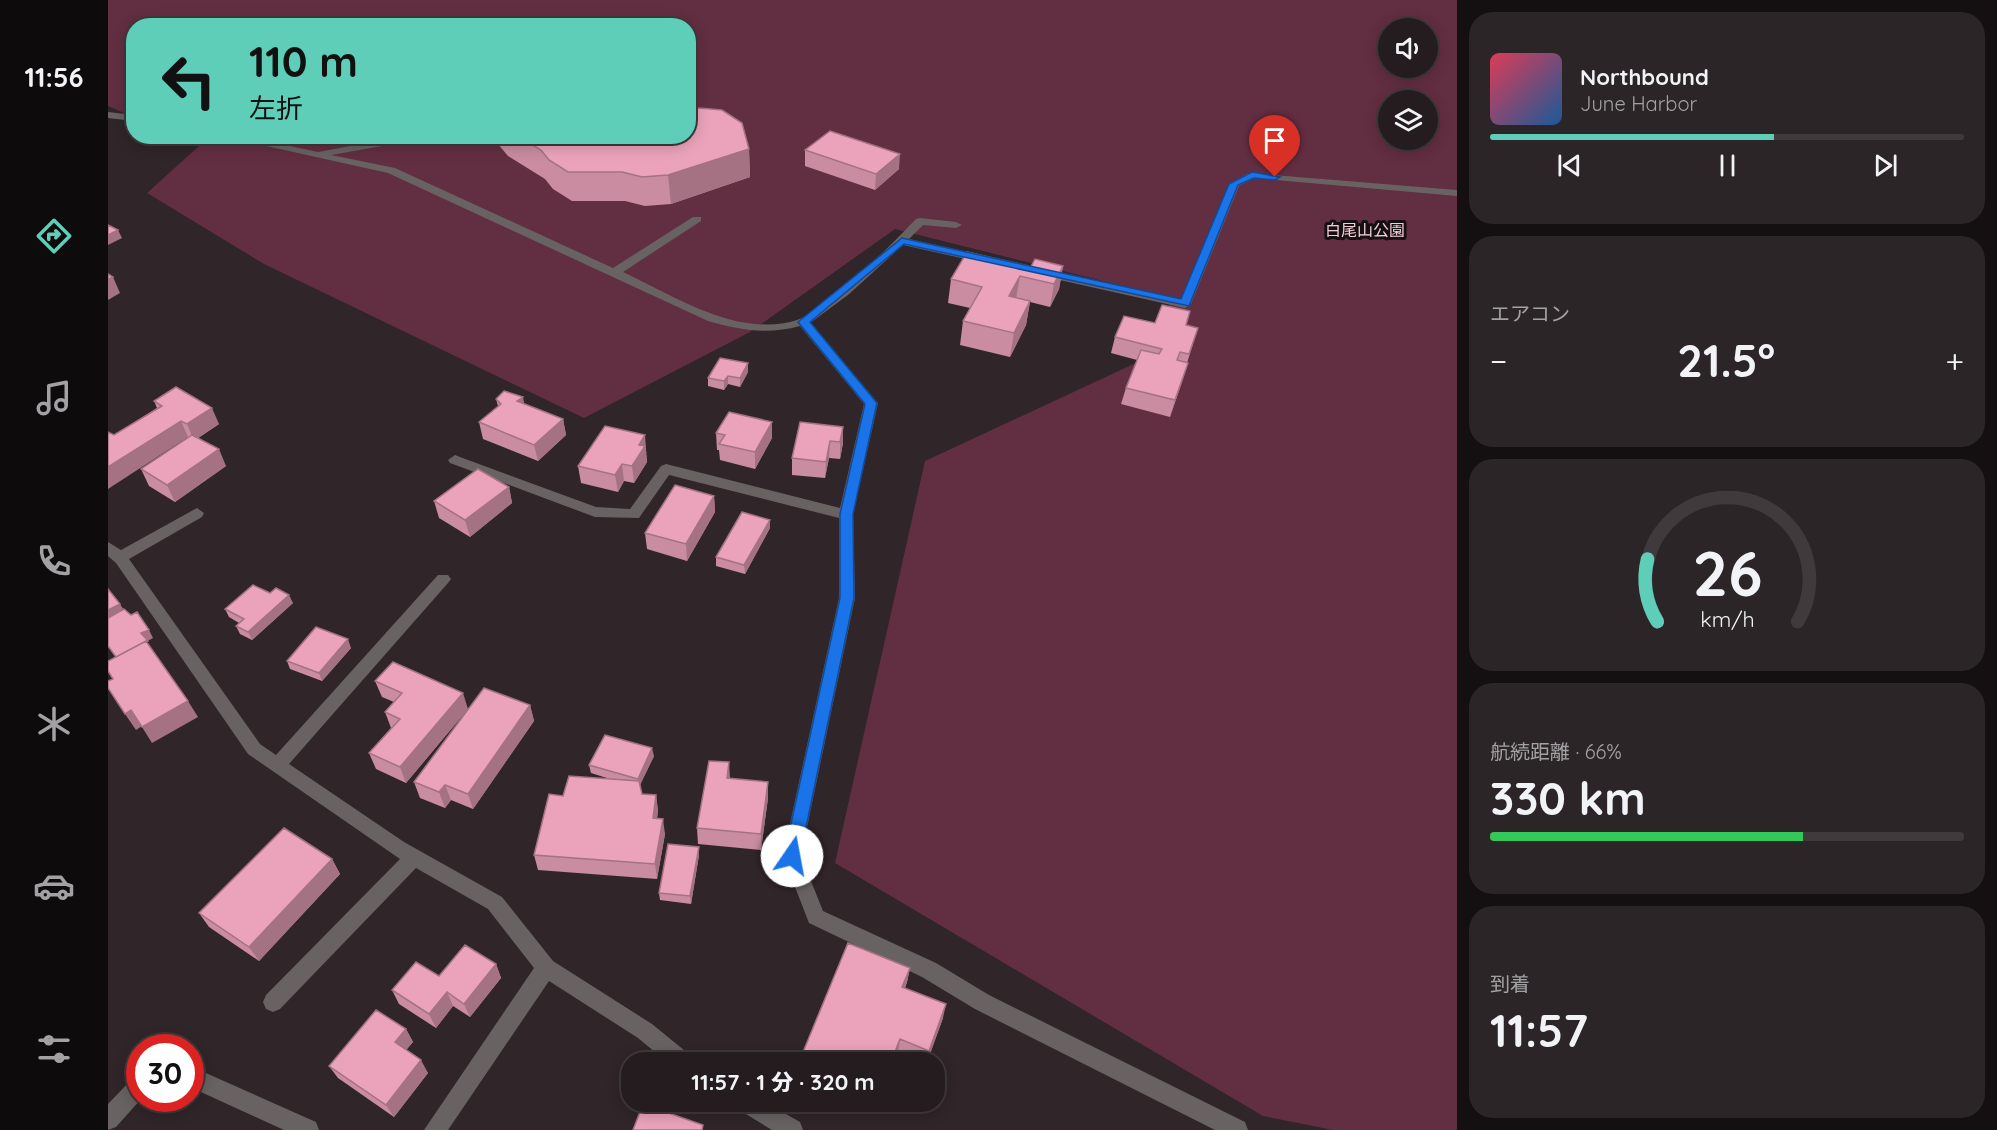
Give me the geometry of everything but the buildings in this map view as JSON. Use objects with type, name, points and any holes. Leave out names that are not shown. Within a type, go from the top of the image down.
[{"type":"street","points":[[108,115],[126,117]]},
{"type":"street","points":[[262,144],[391,170],[614,273],[741,328],[803,322],[902,241],[920,221],[956,225]]},
{"type":"street","points":[[311,155],[376,144]]},
{"type":"street","points":[[902,241],[1185,304],[1234,184],[1252,175],[1457,193]]},
{"type":"street","points":[[614,273],[697,219]]},
{"type":"street","points":[[803,322],[871,403],[846,514],[847,598],[792,856],[816,917],[929,970],[982,1002],[1237,1130]]},
{"type":"street","points":[[455,460],[594,512],[633,514],[666,469],[846,514]]},
{"type":"street","points":[[197,513],[114,552],[254,749],[414,857],[495,903],[546,968],[645,1031],[671,1052]]},
{"type":"street","points":[[278,765],[443,579]]},
{"type":"street","points":[[273,1002],[414,857]]},
{"type":"street","points":[[435,1130],[546,968]]},
{"type":"street","points":[[204,1082],[309,1130]]},
{"type":"street","points":[[108,1119],[126,1100]]},
{"type":"street","points":[[762,1112],[792,1130]]},
{"type":"green space","name":"白尾山公園","points":[[108,0],[1457,0],[1457,1130],[1333,1130],[1263,1116],[835,863],[925,461],[1155,354],[1171,298],[895,229],[750,332],[584,418],[264,264],[147,193],[199,146],[195,144],[696,144],[696,18],[126,18],[126,114],[108,106]]},
{"type":"route","points":[[792,856],[847,598],[846,514],[871,403],[803,322],[830,303],[902,241],[1185,304],[1234,184],[1252,175],[1275,177]]}]
